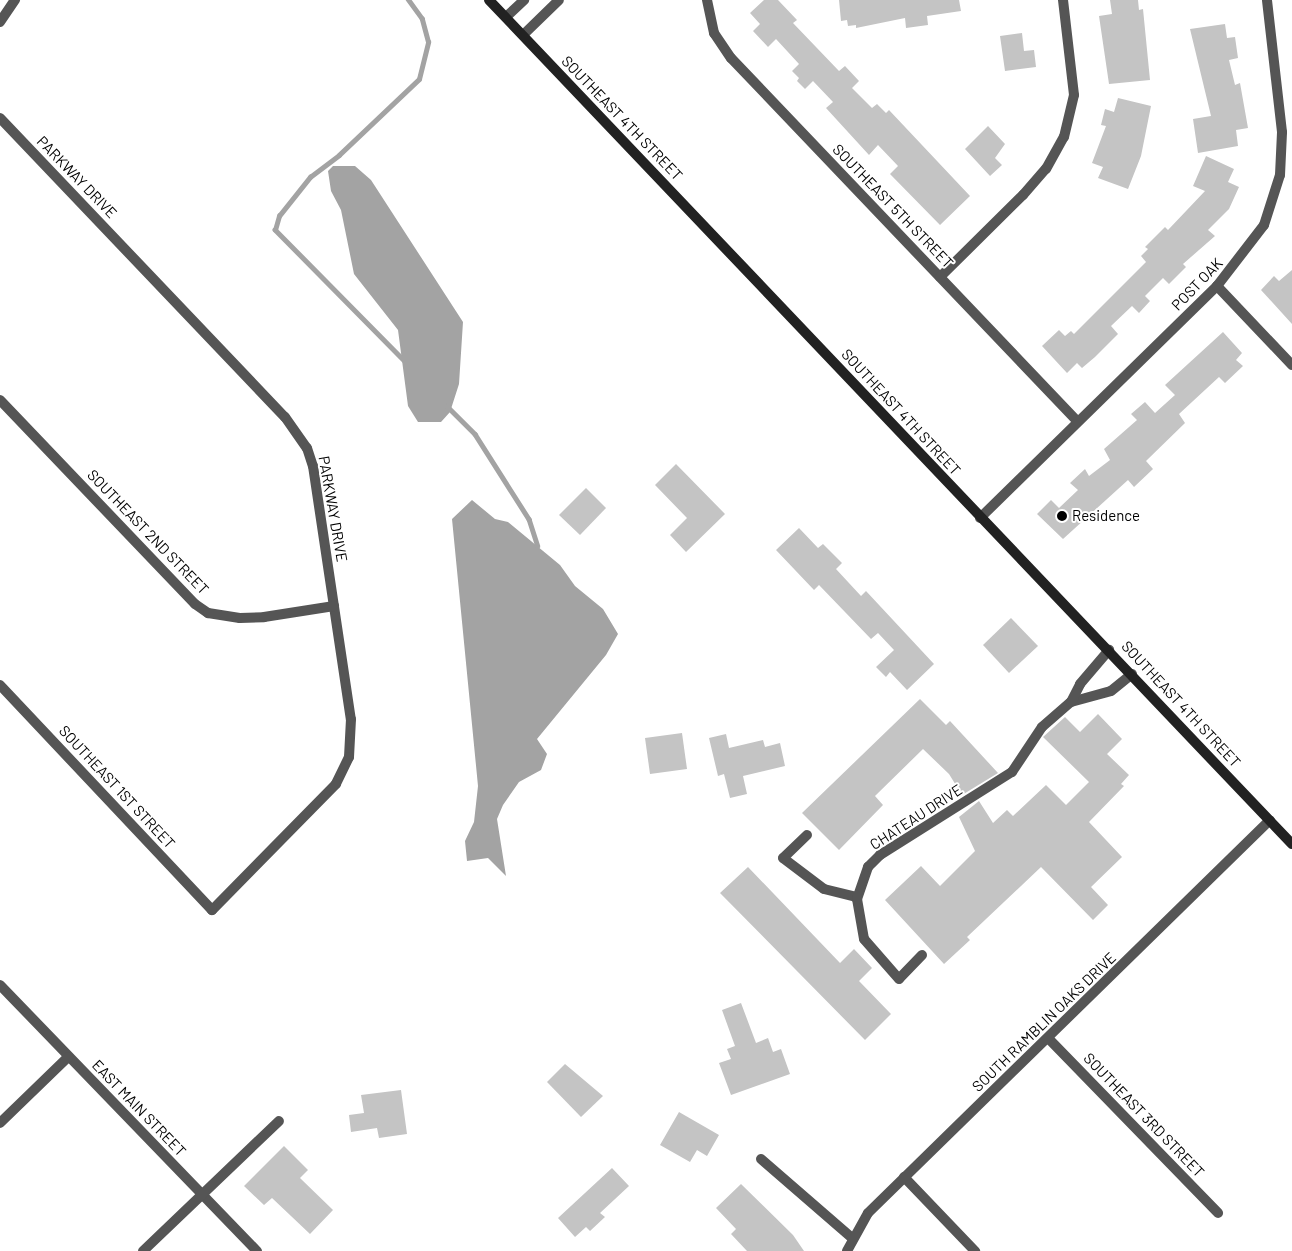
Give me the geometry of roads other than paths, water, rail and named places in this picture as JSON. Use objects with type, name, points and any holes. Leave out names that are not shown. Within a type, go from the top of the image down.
[{"type":"main road","name":"SOUTHEAST 4TH STREET","points":[[489,0],[1292,844]]},
{"type":"street","points":[[0,22],[15,0]]},
{"type":"street","points":[[506,17],[524,0]]},
{"type":"street","points":[[523,36],[559,0]]},
{"type":"street","name":"SOUTHEAST 5TH STREET","points":[[707,0],[714,33],[731,58],[1077,422]]},
{"type":"street","points":[[940,277],[1023,195],[1046,169],[1064,137],[1074,96],[1063,0]]},
{"type":"street","name":"POST OAK","points":[[980,518],[1216,286],[1264,225],[1280,175],[1282,132],[1267,0]]},
{"type":"street","name":"PARKWAY DRIVE","points":[[0,118],[297,432],[314,466],[353,737],[344,772],[212,910]]},
{"type":"street","points":[[1216,286],[1292,365]]},
{"type":"street","name":"SOUTHEAST 2ND STREET","points":[[0,400],[195,604],[208,613],[240,618],[264,617],[334,606]]},
{"type":"street","name":"CHATEAU DRIVE","points":[[922,956],[899,980],[864,939],[857,917],[857,897],[861,881],[880,855],[998,784],[1020,763],[1042,727],[1071,702],[1080,684],[1109,650]]},
{"type":"street","name":"CHATEAU DRIVE","points":[[1071,702],[1111,691],[1132,674]]},
{"type":"street","name":"SOUTHEAST 1ST STREET","points":[[0,685],[212,910]]},
{"type":"street","name":"SOUTH RAMBLIN OAKS DRIVE","points":[[847,1251],[851,1237],[868,1213],[1270,820]]},
{"type":"street","points":[[807,836],[783,858],[824,889],[857,897]]},
{"type":"street","name":"EAST MAIN STREET","points":[[0,985],[257,1251]]},
{"type":"street","name":"SOUTHEAST 3RD STREET","points":[[1048,1038],[1218,1213]]},
{"type":"street","points":[[0,1123],[68,1057]]},
{"type":"street","points":[[143,1251],[278,1121]]},
{"type":"street","points":[[761,1159],[851,1237]]},
{"type":"street","points":[[904,1177],[975,1251]]},
{"type":"waterway","points":[[404,361],[275,230],[279,216],[310,177],[339,155],[419,79],[428,42],[422,19],[408,0]]},
{"type":"waterway","points":[[447,406],[475,434],[529,519],[538,546]]},
{"type":"place","name":"Residence","points":[[1062,516]]}]
